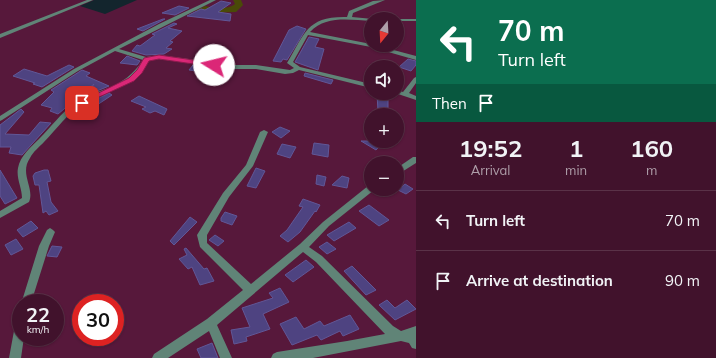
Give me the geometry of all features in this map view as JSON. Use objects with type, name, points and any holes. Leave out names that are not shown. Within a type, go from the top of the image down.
[{"type":"street","points":[[0,36],[91,0]]},
{"type":"street","points":[[0,119],[60,79],[161,25],[213,0]]},
{"type":"street","points":[[349,19],[351,12],[383,0]]},
{"type":"street","points":[[364,20],[328,19],[312,26],[306,33],[290,63],[298,68],[364,84]]},
{"type":"street","points":[[404,20],[416,20]]},
{"type":"street","points":[[306,33],[372,46],[416,58]]},
{"type":"street","points":[[116,50],[146,59],[165,57],[219,66],[256,67],[285,72],[291,72],[298,68]]},
{"type":"street","points":[[0,215],[26,200],[27,193],[22,167],[30,152],[69,112],[82,103],[132,79],[146,59]]},
{"type":"street","points":[[416,79],[405,94],[416,98]]},
{"type":"street","points":[[251,291],[203,244],[202,236],[226,195],[249,166],[264,132]]},
{"type":"street","points":[[404,167],[416,159]]},
{"type":"street","points":[[158,358],[212,323],[303,247],[326,224],[364,194]]},
{"type":"street","points":[[29,294],[50,232]]},
{"type":"street","points":[[303,247],[319,258],[389,330],[401,336],[412,339],[416,344]]},
{"type":"street","points":[[212,323],[226,358]]},
{"type":"street","points":[[277,358],[360,345],[401,336],[416,331]]},
{"type":"street","points":[[15,358],[17,346]]},
{"type":"shaded area","points":[[233,0],[241,0],[243,5],[236,12],[205,13],[195,11],[205,6],[224,8],[232,6],[235,4]]},
{"type":"water","points":[[94,0],[137,0],[105,14],[80,6]]},
{"type":"building","points":[[221,1],[231,3],[218,12],[231,14],[230,21],[187,16],[201,9],[205,10]]},
{"type":"building","points":[[179,6],[189,8],[175,15],[162,13]]},
{"type":"building","points":[[165,19],[143,31],[137,29]]},
{"type":"building","points":[[174,23],[177,24],[168,28],[182,31],[170,41],[173,42],[166,48],[172,49],[164,54],[146,55],[132,51],[137,45],[140,46],[155,35],[152,34]]},
{"type":"building","points":[[297,26],[306,29],[287,60],[283,59],[281,62],[273,61],[289,30]]},
{"type":"building","points":[[309,37],[319,39],[315,47],[324,49],[318,70],[295,62]]},
{"type":"building","points":[[201,54],[227,59],[225,62],[198,59]]},
{"type":"building","points":[[127,56],[140,61],[137,65],[120,63]]},
{"type":"building","points":[[408,59],[416,61],[416,65],[411,71],[404,69],[404,63]]},
{"type":"building","points":[[69,65],[74,67],[42,87],[33,84],[35,83],[13,76],[24,69],[47,76]]},
{"type":"building","points":[[193,65],[221,69],[218,74],[189,70]]},
{"type":"building","points":[[82,70],[90,73],[86,76],[109,86],[87,95],[94,84],[58,114],[50,111],[52,108],[41,105],[54,92],[51,90]]},
{"type":"building","points":[[305,73],[333,80],[331,84],[304,76]]},
{"type":"building","points":[[109,93],[112,95],[91,109],[83,106]]},
{"type":"building","points":[[139,96],[167,109],[164,115],[155,111],[150,113],[142,109],[146,107],[131,101]]},
{"type":"building","points":[[377,100],[388,100],[388,108],[378,108]]},
{"type":"building","points":[[21,109],[24,112],[5,134],[29,135],[40,122],[51,123],[22,155],[9,153],[11,147],[0,147],[0,125]]},
{"type":"building","points":[[280,127],[290,131],[281,138],[272,132]]},
{"type":"building","points":[[314,143],[329,145],[328,157],[312,154]]},
{"type":"building","points":[[282,144],[296,147],[290,158],[277,154]]},
{"type":"building","points":[[256,168],[265,171],[256,188],[247,186]]},
{"type":"building","points":[[0,170],[17,198],[5,204],[0,196]]},
{"type":"building","points":[[48,170],[51,181],[47,182],[51,202],[58,211],[49,215],[46,211],[43,213],[39,185],[35,185],[33,176],[35,173]]},
{"type":"building","points":[[317,175],[326,177],[324,186],[316,184]]},
{"type":"building","points":[[342,176],[349,178],[347,188],[332,185]]},
{"type":"building","points":[[404,185],[413,189],[406,194],[404,193]]},
{"type":"building","points":[[303,199],[320,205],[300,232],[288,242],[280,236],[287,230],[303,207],[299,206]]},
{"type":"building","points":[[369,205],[389,220],[379,226],[359,211]]},
{"type":"building","points":[[225,212],[237,216],[232,225],[221,221],[221,218]]},
{"type":"building","points":[[190,217],[197,222],[174,245],[170,241]]},
{"type":"building","points":[[31,221],[38,228],[23,237],[17,230]]},
{"type":"building","points":[[349,222],[356,228],[334,241],[327,235]]},
{"type":"building","points":[[215,235],[224,241],[218,246],[209,240]]},
{"type":"building","points":[[16,239],[23,249],[11,255],[5,245]]},
{"type":"building","points":[[327,242],[336,249],[327,254],[319,247]]},
{"type":"building","points":[[52,246],[62,247],[57,257],[47,256]]},
{"type":"building","points":[[186,248],[204,269],[207,268],[214,281],[200,285],[192,267],[188,269],[179,259],[187,255],[184,249]]},
{"type":"building","points":[[306,260],[314,267],[293,282],[285,275]]},
{"type":"building","points":[[352,266],[376,290],[366,295],[344,271]]},
{"type":"building","points":[[280,288],[289,302],[263,314],[270,329],[246,337],[247,341],[234,344],[231,330],[250,327],[242,308],[273,298],[269,293]]},
{"type":"building","points":[[387,300],[395,308],[407,300],[416,309],[395,320],[379,305]]},
{"type":"building","points":[[350,315],[359,329],[343,336],[340,331],[321,340],[317,335],[292,345],[280,324],[296,317],[304,329],[320,321],[324,326]]},
{"type":"building","points":[[212,343],[218,358],[201,358],[197,349]]},
{"type":"route","points":[[82,103],[132,79],[146,59],[165,57],[214,65]]}]
